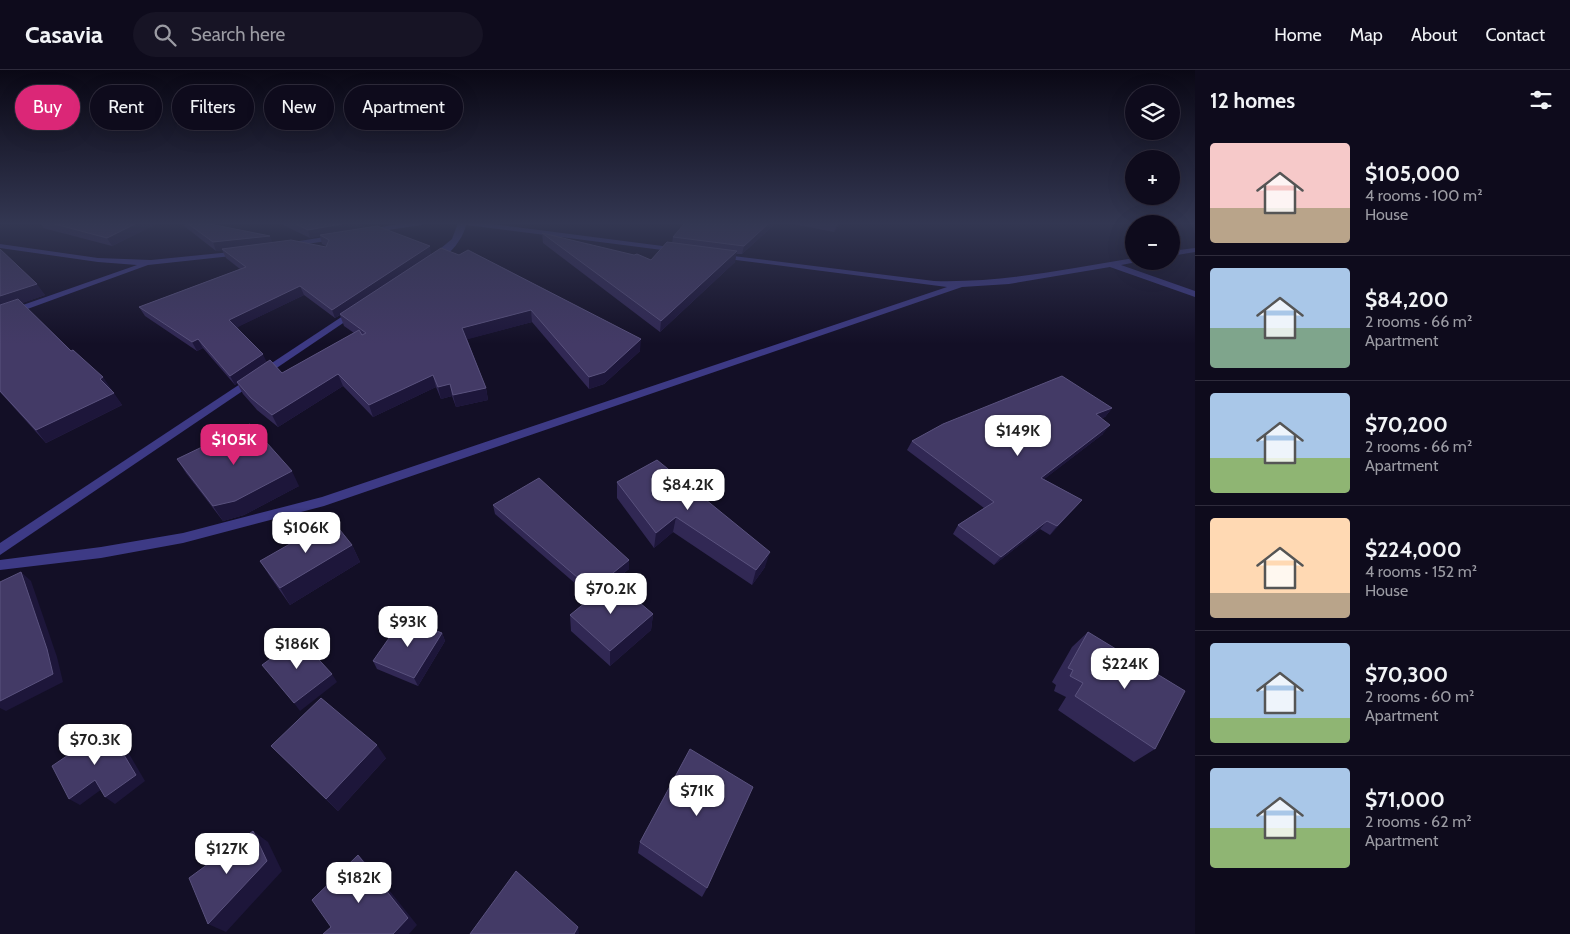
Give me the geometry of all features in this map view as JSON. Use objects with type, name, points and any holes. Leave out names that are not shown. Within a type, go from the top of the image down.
[{"type":"street","points":[[0,316],[150,263]]},
{"type":"street","points":[[421,267],[426,263]]},
{"type":"street","points":[[776,263],[958,286],[1009,282],[1113,263]]},
{"type":"street","points":[[1109,264],[1195,294]]},
{"type":"street","points":[[0,565],[105,552],[163,542],[227,528],[324,501],[958,286]]},
{"type":"street","points":[[0,550],[363,306]]},
{"type":"building","points":[[0,263],[15,263],[37,284],[0,296]]},
{"type":"building","points":[[241,263],[403,263],[332,310],[300,286],[229,320],[263,354],[230,376],[198,339],[192,342],[139,307],[246,267]]},
{"type":"building","points":[[418,263],[494,263],[641,339],[605,372],[589,377],[531,310],[462,328],[486,388],[453,395],[450,384],[438,387],[433,375],[369,405],[338,374],[272,415],[251,398],[237,382],[270,360],[282,373],[359,330],[362,335],[366,333],[340,314]]},
{"type":"building","points":[[583,263],[724,263],[661,321]]},
{"type":"building","points":[[18,299],[71,351],[73,350],[103,377],[100,379],[114,393],[36,430],[0,391],[0,305]]},
{"type":"building","points":[[1062,376],[1112,408],[1096,414],[1110,425],[1041,478],[1082,500],[1057,526],[1047,521],[1001,557],[958,525],[994,502],[912,441],[943,424]]},
{"type":"building","points":[[250,424],[292,471],[235,501],[213,506],[177,459]]},
{"type":"building","points":[[657,460],[770,552],[756,570],[676,517],[656,533],[617,482]]},
{"type":"building","points":[[539,478],[629,560],[592,590],[493,505]]},
{"type":"building","points":[[332,520],[352,545],[280,588],[260,561]]},
{"type":"building","points":[[21,572],[47,649],[53,674],[0,701],[0,582]]},
{"type":"building","points":[[613,580],[653,614],[610,651],[570,615]]},
{"type":"building","points":[[403,618],[442,633],[414,678],[373,661]]},
{"type":"building","points":[[1088,632],[1185,691],[1155,749],[1075,696],[1083,683],[1070,676],[1073,670],[1068,668]]},
{"type":"building","points":[[299,638],[332,674],[294,703],[262,665]]},
{"type":"building","points":[[321,698],[377,745],[326,799],[271,746]]},
{"type":"building","points":[[108,728],[136,775],[105,797],[95,780],[69,799],[52,766]]},
{"type":"building","points":[[690,749],[753,787],[707,888],[640,842]]},
{"type":"building","points":[[253,831],[267,861],[208,924],[189,878]]},
{"type":"building","points":[[358,855],[408,918],[393,934],[323,934],[331,927],[312,900]]},
{"type":"building","points":[[516,871],[578,927],[574,934],[470,934]]}]
